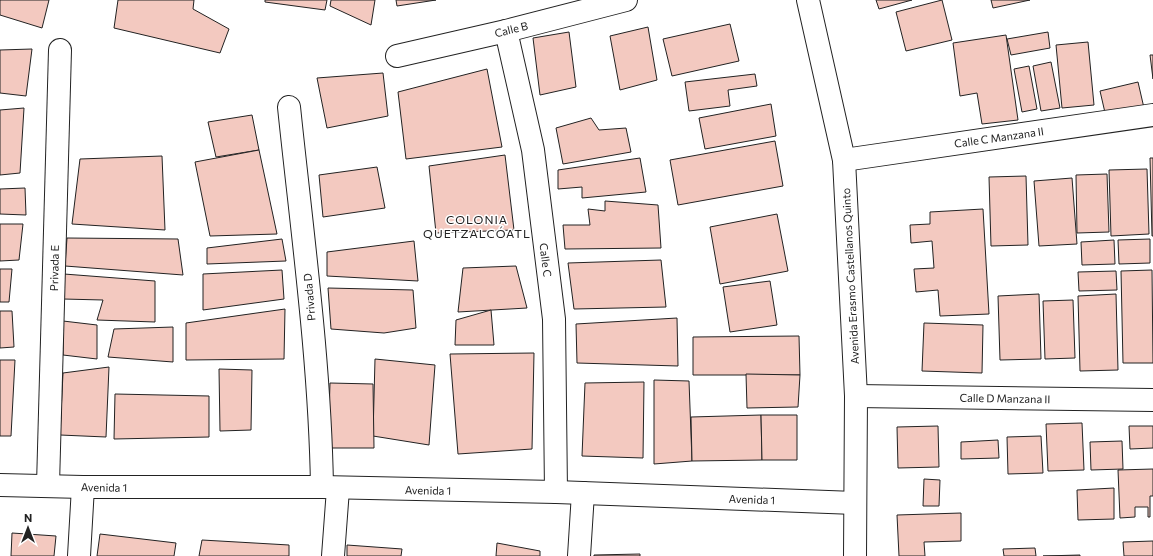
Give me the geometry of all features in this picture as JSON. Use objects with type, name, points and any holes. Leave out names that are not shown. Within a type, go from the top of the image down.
[{"type":"street","name":"Calle B","points":[[397,56],[506,31],[626,0]]},
{"type":"street","name":"Avenida Erasmo Castellanos Quinto","points":[[808,0],[844,160],[856,396],[855,556]]},
{"type":"street","name":"Calle C","points":[[506,31],[533,150],[554,319],[556,492]]},
{"type":"street","name":"Privada E","points":[[48,485],[60,50]]},
{"type":"street","name":"Privada D","points":[[289,107],[308,287],[321,454],[330,488],[334,556]]},
{"type":"street","name":"Calle C Manzana II","points":[[844,160],[1153,115]]},
{"type":"street","name":"Calle D Manzana II","points":[[856,396],[1153,400]]},
{"type":"street","name":"Avenida 1","points":[[0,485],[556,492],[855,503]]},
{"type":"street","points":[[79,556],[83,487]]},
{"type":"street","points":[[579,556],[583,493]]},
{"type":"building","points":[[0,0],[49,0],[42,28],[0,15]]},
{"type":"building","points":[[118,0],[194,0],[193,9],[229,29],[220,53],[114,28]]},
{"type":"building","points":[[265,0],[327,0],[325,10],[265,2]]},
{"type":"building","points":[[331,0],[375,0],[371,25],[330,6]]},
{"type":"building","points":[[396,0],[436,0],[397,6]]},
{"type":"building","points":[[876,0],[912,0],[879,9]]},
{"type":"building","points":[[942,0],[952,40],[906,51],[896,12]]},
{"type":"building","points":[[991,0],[1030,0],[993,8]]},
{"type":"building","points":[[730,24],[739,61],[672,76],[663,39]]},
{"type":"building","points":[[648,27],[657,80],[620,90],[610,36]]},
{"type":"building","points":[[569,32],[576,87],[540,95],[533,38]]},
{"type":"building","points":[[1048,32],[1050,48],[1011,55],[1007,39]]},
{"type":"building","points":[[1006,35],[1018,120],[982,124],[977,93],[960,96],[953,43]]},
{"type":"building","points":[[1088,42],[1094,105],[1062,108],[1056,45]]},
{"type":"building","points":[[32,49],[26,96],[0,93],[0,50]]},
{"type":"building","points":[[1150,55],[1153,55],[1153,79]]},
{"type":"building","points":[[1051,62],[1060,108],[1041,111],[1033,66]]},
{"type":"building","points":[[1029,66],[1037,109],[1022,112],[1014,69]]},
{"type":"building","points":[[487,69],[502,147],[406,159],[398,92]]},
{"type":"building","points":[[383,73],[388,116],[327,128],[317,78]]},
{"type":"building","points":[[755,74],[757,86],[728,90],[730,106],[689,111],[685,82]]},
{"type":"building","points":[[1138,82],[1144,108],[1106,117],[1100,91]]},
{"type":"building","points":[[771,104],[776,136],[705,149],[699,118]]},
{"type":"building","points":[[24,108],[20,173],[0,175],[0,110]]},
{"type":"building","points":[[252,115],[259,150],[216,157],[208,122]]},
{"type":"building","points":[[591,118],[599,130],[626,128],[631,152],[563,164],[556,128]]},
{"type":"building","points":[[775,141],[783,186],[678,205],[670,160]]},
{"type":"building","points":[[259,150],[277,234],[210,236],[195,162]]},
{"type":"building","points":[[505,155],[514,230],[436,233],[429,166]]},
{"type":"building","points":[[162,156],[165,230],[72,224],[80,159]]},
{"type":"building","points":[[640,158],[646,192],[582,198],[582,187],[558,189],[558,170]]},
{"type":"building","points":[[1150,158],[1153,158],[1153,236],[1152,236]]},
{"type":"building","points":[[377,167],[385,208],[323,217],[319,175]]},
{"type":"building","points":[[1147,169],[1149,234],[1111,236],[1109,170]]},
{"type":"building","points":[[1107,174],[1109,232],[1077,233],[1076,175]]},
{"type":"building","points":[[1026,176],[1028,245],[991,246],[989,177]]},
{"type":"building","points":[[1072,178],[1077,244],[1039,246],[1034,181]]},
{"type":"building","points":[[25,188],[26,215],[0,214],[0,189]]},
{"type":"building","points":[[605,201],[658,205],[661,248],[565,249],[563,225],[590,225],[588,209],[605,211]]},
{"type":"building","points":[[983,209],[989,314],[940,316],[938,290],[916,292],[914,269],[934,268],[932,241],[911,243],[910,225],[930,224],[930,212]]},
{"type":"building","points":[[777,214],[788,271],[720,284],[710,227]]},
{"type":"building","points":[[0,224],[23,224],[19,260],[0,261]]},
{"type":"building","points":[[67,238],[178,239],[183,275],[65,266]]},
{"type":"building","points":[[282,239],[286,261],[207,264],[207,248]]},
{"type":"building","points":[[1150,239],[1150,263],[1119,264],[1118,240]]},
{"type":"building","points":[[1114,240],[1115,264],[1082,265],[1081,242]]},
{"type":"building","points":[[414,241],[418,281],[327,276],[327,252]]},
{"type":"building","points":[[661,260],[666,307],[574,309],[568,263]]},
{"type":"building","points":[[516,266],[527,308],[458,312],[463,268]]},
{"type":"building","points":[[0,269],[12,269],[9,302],[0,302]]},
{"type":"building","points":[[282,270],[284,299],[203,310],[203,274]]},
{"type":"building","points":[[1152,270],[1153,363],[1123,363],[1121,271]]},
{"type":"building","points":[[1116,271],[1117,290],[1079,291],[1078,272]]},
{"type":"building","points":[[64,274],[155,281],[155,322],[97,320],[103,300],[63,299]]},
{"type":"building","points":[[770,281],[777,325],[730,332],[723,287]]},
{"type":"building","points":[[328,288],[413,290],[416,328],[384,333],[331,329]]},
{"type":"building","points":[[1039,294],[1041,359],[1000,360],[998,296]]},
{"type":"building","points":[[1116,294],[1118,370],[1080,371],[1078,296]]},
{"type":"building","points":[[1073,300],[1075,358],[1045,359],[1043,301]]},
{"type":"building","points":[[285,309],[284,359],[186,360],[186,323]]},
{"type":"building","points":[[491,310],[494,345],[455,345],[456,320]]},
{"type":"building","points":[[0,311],[12,311],[14,347],[0,348]]},
{"type":"building","points":[[677,318],[678,366],[577,363],[576,324]]},
{"type":"building","points":[[63,321],[97,325],[97,359],[63,355]]},
{"type":"building","points":[[924,323],[983,325],[982,373],[922,371]]},
{"type":"building","points":[[173,327],[173,362],[108,357],[114,329]]},
{"type":"building","points":[[799,336],[800,375],[693,375],[693,337]]},
{"type":"building","points":[[534,353],[532,449],[458,454],[450,354]]},
{"type":"building","points":[[375,359],[435,365],[429,445],[373,436]]},
{"type":"building","points":[[0,360],[15,360],[11,436],[0,436]]},
{"type":"building","points":[[109,367],[106,437],[60,435],[63,373]]},
{"type":"building","points":[[219,369],[252,370],[251,430],[220,431]]},
{"type":"building","points":[[746,374],[800,375],[798,407],[747,408]]},
{"type":"building","points":[[654,380],[689,381],[692,461],[654,464]]},
{"type":"building","points":[[644,382],[643,458],[582,456],[585,383]]},
{"type":"building","points":[[330,383],[373,384],[374,448],[328,448]]},
{"type":"building","points":[[115,394],[209,396],[209,437],[114,439]]},
{"type":"building","points":[[761,415],[762,460],[692,461],[691,417]]},
{"type":"building","points":[[761,415],[797,415],[797,460],[762,460]]},
{"type":"building","points":[[1082,423],[1084,470],[1048,471],[1046,424]]},
{"type":"building","points":[[938,426],[939,467],[898,468],[897,427]]},
{"type":"building","points":[[1129,426],[1153,426],[1153,448],[1130,449]]},
{"type":"building","points":[[1041,436],[1043,473],[1008,474],[1007,437]]},
{"type":"building","points":[[998,440],[999,458],[961,459],[961,442]]},
{"type":"building","points":[[1122,441],[1123,469],[1091,470],[1090,442]]},
{"type":"building","points":[[1153,469],[1153,496],[1150,496],[1150,517],[1148,517],[1148,507],[1135,507],[1135,517],[1120,518],[1118,470]]},
{"type":"building","points":[[924,479],[940,480],[939,506],[923,506]]},
{"type":"building","points":[[1114,488],[1114,519],[1078,520],[1077,490]]},
{"type":"building","points":[[961,513],[961,541],[924,542],[925,556],[899,556],[897,515]]},
{"type":"building","points":[[12,533],[56,536],[54,556],[11,556]]},
{"type":"building","points":[[100,534],[176,543],[174,556],[97,556]]},
{"type":"building","points":[[202,540],[289,545],[289,556],[199,556]]},
{"type":"building","points":[[1153,541],[1153,556],[1124,556],[1123,542]]},
{"type":"building","points":[[497,543],[540,551],[540,556],[496,556]]},
{"type":"building","points":[[347,545],[402,549],[401,556],[347,556]]},
{"type":"building","points":[[1035,548],[1036,556],[1004,556],[1003,549]]},
{"type":"building","points":[[640,554],[640,556],[594,556],[594,555]]},
{"type":"building","points":[[1080,555],[1080,556],[1043,556]]},
{"type":"district","name":"COLONIA QUETZALCÓATL","points":[[477,226]]}]
